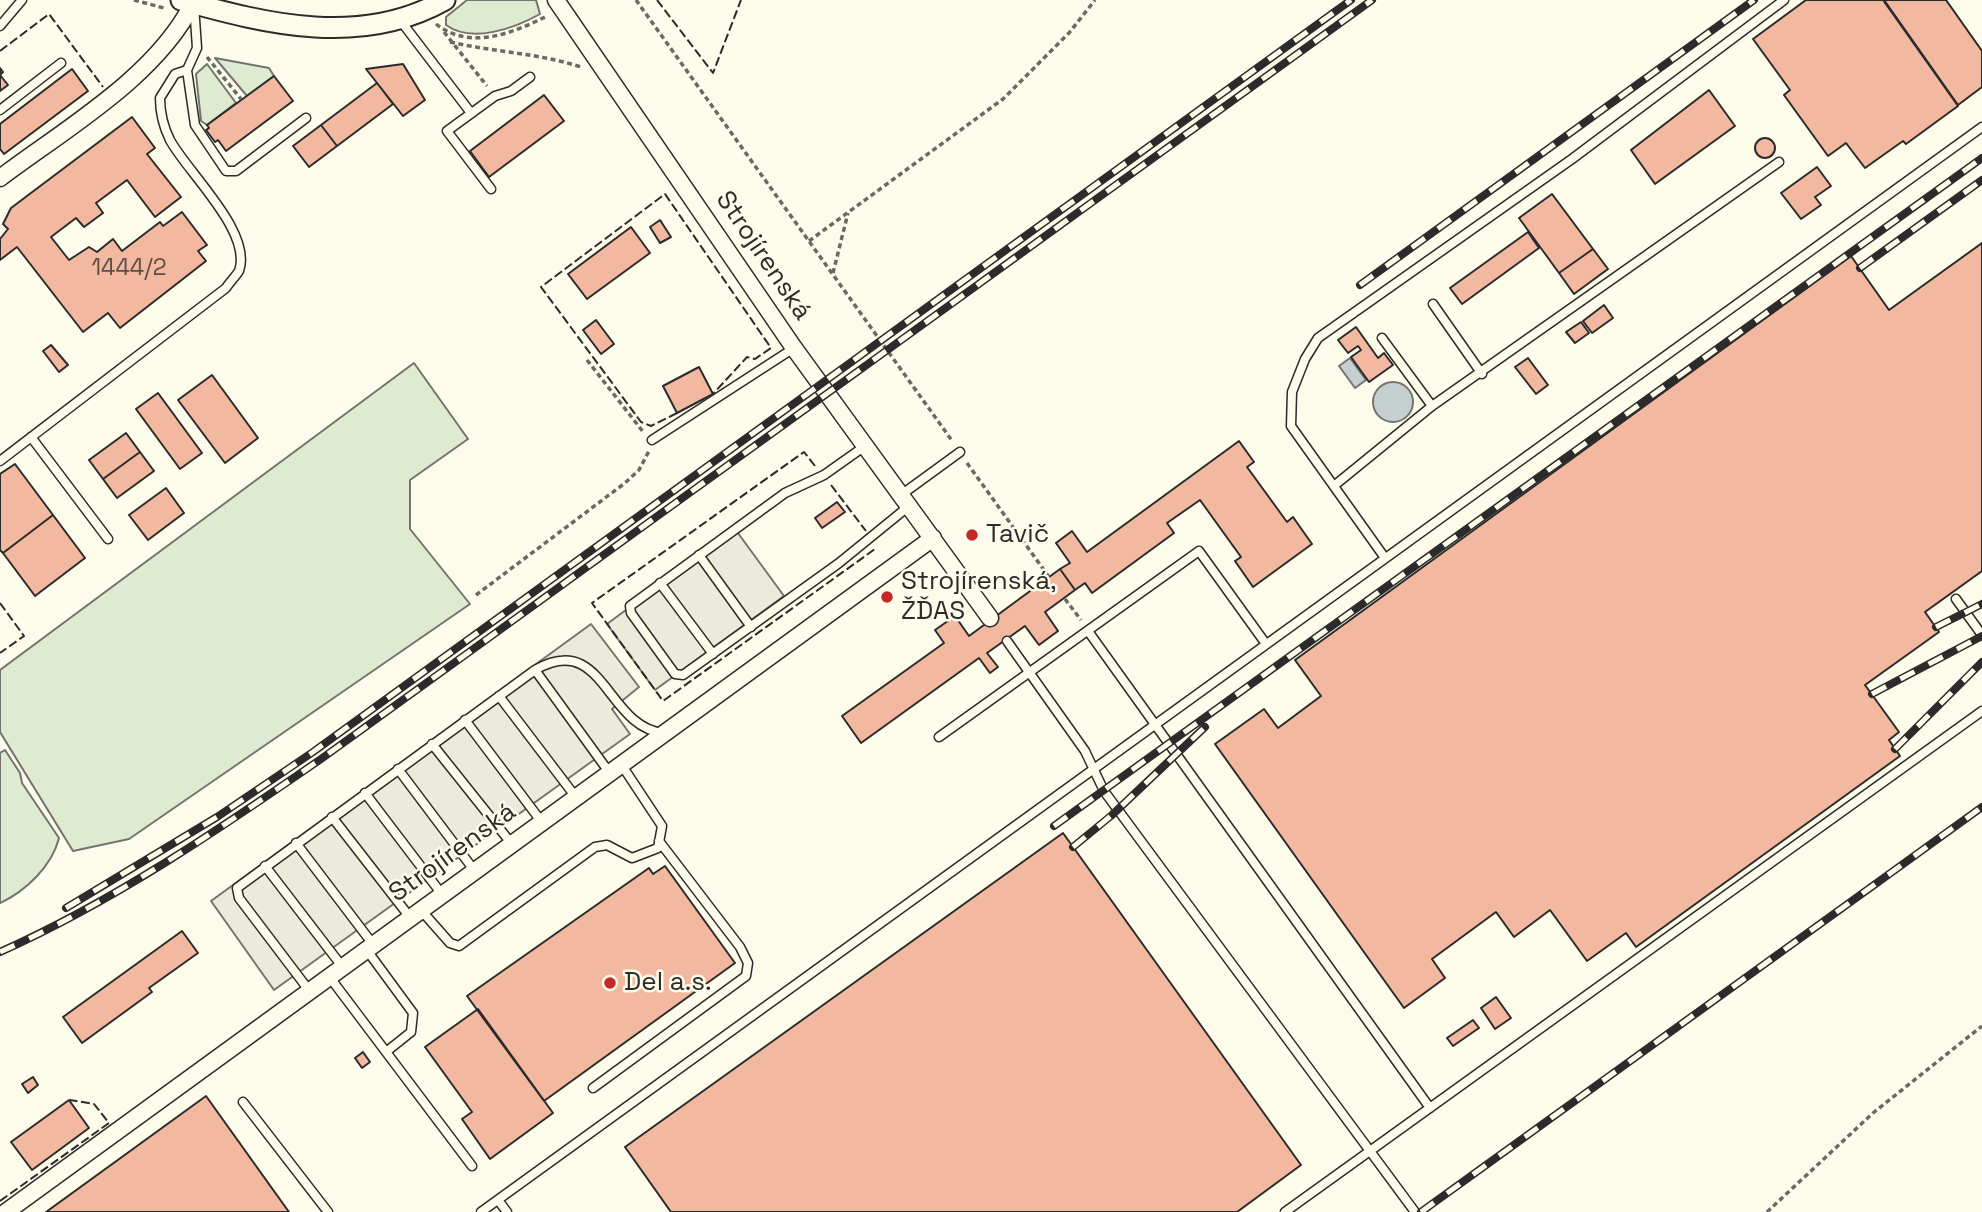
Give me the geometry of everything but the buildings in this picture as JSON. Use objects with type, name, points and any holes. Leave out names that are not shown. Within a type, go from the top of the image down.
[{"type":"street","points":[[0,178],[127,83],[167,44],[188,6],[333,30],[363,28],[400,20],[445,0]]},
{"type":"street","name":"Strojírenská","points":[[552,7],[606,74],[794,348],[990,618]]},
{"type":"street","name":"Strojírenská","points":[[6,1212],[267,1023],[334,970],[933,538]]},
{"type":"lane","points":[[0,26],[22,0]]},
{"type":"lane","points":[[1385,558],[1291,426],[1292,392],[1305,359],[1318,338],[1572,159],[1784,0]]},
{"type":"lane","points":[[188,6],[197,48],[187,70],[195,125],[226,171],[236,171],[306,118]]},
{"type":"lane","points":[[400,20],[471,113]]},
{"type":"lane","points":[[0,110],[61,63]]},
{"type":"lane","points":[[0,461],[226,288],[239,270],[238,248],[231,226],[183,159],[164,126],[160,98],[175,74],[187,70]]},
{"type":"lane","points":[[491,189],[447,131],[495,96],[512,91],[530,78]]},
{"type":"lane","points":[[481,1212],[1982,127]]},
{"type":"lane","points":[[1335,485],[1432,406],[1482,374],[1779,162]]},
{"type":"lane","points":[[1433,304],[1482,374]]},
{"type":"lane","points":[[1382,338],[1432,406]]},
{"type":"lane","points":[[652,440],[794,348]]},
{"type":"lane","points":[[32,437],[108,539]]},
{"type":"lane","points":[[865,446],[824,475],[785,493],[633,602],[629,611],[674,674],[684,675],[839,563],[960,452]]},
{"type":"lane","points":[[939,737],[1199,551],[1266,644]]},
{"type":"lane","points":[[699,555],[751,627]]},
{"type":"lane","points":[[660,583],[713,654]]},
{"type":"lane","points":[[1956,599],[1982,635]]},
{"type":"lane","points":[[1088,631],[1430,1108]]},
{"type":"lane","points":[[1007,641],[1085,751],[1104,791],[1415,1212]]},
{"type":"lane","points":[[308,989],[237,894],[241,883],[465,720],[535,670],[556,661],[567,660],[587,666],[629,717],[645,729],[664,733]]},
{"type":"lane","points":[[332,817],[414,913],[450,943],[459,946],[595,847],[607,845],[632,858],[658,848],[662,826],[535,670]]},
{"type":"lane","points":[[499,696],[575,796]]},
{"type":"lane","points":[[1285,1212],[1982,711]]},
{"type":"lane","points":[[465,720],[541,821]]},
{"type":"lane","points":[[432,744],[510,843]]},
{"type":"lane","points":[[398,769],[474,870]]},
{"type":"lane","points":[[365,793],[442,893]]},
{"type":"lane","points":[[593,1087],[746,976],[748,963],[740,947],[659,841]]},
{"type":"lane","points":[[296,843],[369,945],[413,1013],[411,1032],[386,1052]]},
{"type":"lane","points":[[265,866],[386,1052],[472,1166]]},
{"type":"lane","points":[[243,1102],[328,1212]]},
{"type":"lane","points":[[498,1200],[507,1212]]},
{"type":"path","points":[[134,0],[188,6]]},
{"type":"path","points":[[629,0],[637,2],[1049,577]]},
{"type":"path","points":[[808,241],[1003,99],[1069,33],[1095,0]]},
{"type":"path","points":[[443,30],[485,38],[515,32],[552,7]]},
{"type":"path","points":[[436,24],[495,96]]},
{"type":"path","points":[[450,42],[497,53],[522,52],[559,59],[606,74]]},
{"type":"path","points":[[197,48],[241,99]]},
{"type":"path","points":[[832,274],[849,211]]},
{"type":"path","points":[[476,595],[625,483],[648,458],[652,440],[587,360]]},
{"type":"path","points":[[1065,599],[1088,631]]},
{"type":"path","points":[[1767,1212],[1873,1113],[1982,1026]]},
{"type":"green space","points":[[467,0],[536,0],[540,14],[493,32],[481,34],[456,31],[446,25],[446,17]]},
{"type":"green space","points":[[215,58],[269,68],[274,76],[247,96]]},
{"type":"green space","points":[[207,64],[236,103],[207,125],[201,121],[196,74]]},
{"type":"green space","points":[[414,363],[468,439],[410,480],[410,529],[470,604],[129,839],[73,851],[0,732],[0,670]]},
{"type":"green space","points":[[5,750],[20,773],[22,783],[59,838],[56,848],[37,876],[19,892],[0,903],[0,753]]},
{"type":"shaded area","points":[[1350,358],[1366,380],[1355,388],[1339,366]]},
{"type":"shaded area","points":[[1393,382],[1407,388],[1413,402],[1407,416],[1393,422],[1379,416],[1373,402],[1379,388]]},
{"type":"shaded area","points":[[735,529],[784,596],[655,690],[607,624]]},
{"type":"shaded area","points":[[591,624],[639,687],[612,709],[630,734],[274,990],[211,901]]},
{"type":"railway","points":[[66,908],[217,817],[313,752],[1351,0]]},
{"type":"railway","points":[[0,952],[84,910],[165,863],[321,759],[1372,0]]},
{"type":"railway","points":[[1360,285],[1754,0]]},
{"type":"railway","points":[[1054,826],[1982,158]]},
{"type":"railway","points":[[1860,268],[1982,180]]},
{"type":"railway","points":[[1936,627],[1982,604]]},
{"type":"railway","points":[[1872,694],[1982,636]]},
{"type":"railway","points":[[1895,749],[1982,662]]},
{"type":"railway","points":[[1073,847],[1112,815],[1205,727]]},
{"type":"railway","points":[[1421,1212],[1982,807]]},
{"type":"fence","points":[[657,0],[713,73],[741,0]]},
{"type":"fence","points":[[0,51],[49,14],[103,87]]},
{"type":"fence","points":[[677,413],[651,426],[641,422],[541,287],[665,194],[771,348],[755,359],[747,357],[713,394]]},
{"type":"fence","points":[[815,466],[804,452],[592,603],[663,701],[875,549]]},
{"type":"fence","points":[[831,485],[866,531]]},
{"type":"fence","points":[[0,603],[24,636],[0,653]]},
{"type":"fence","points":[[0,1201],[109,1123],[94,1104],[70,1100]]},
{"type":"place","name":"Tavič","points":[[972,535]]},
{"type":"place","name":"Strojírenská, ŽĎAS","points":[[887,597]]},
{"type":"place","name":"Del a.s.","points":[[610,983]]}]
